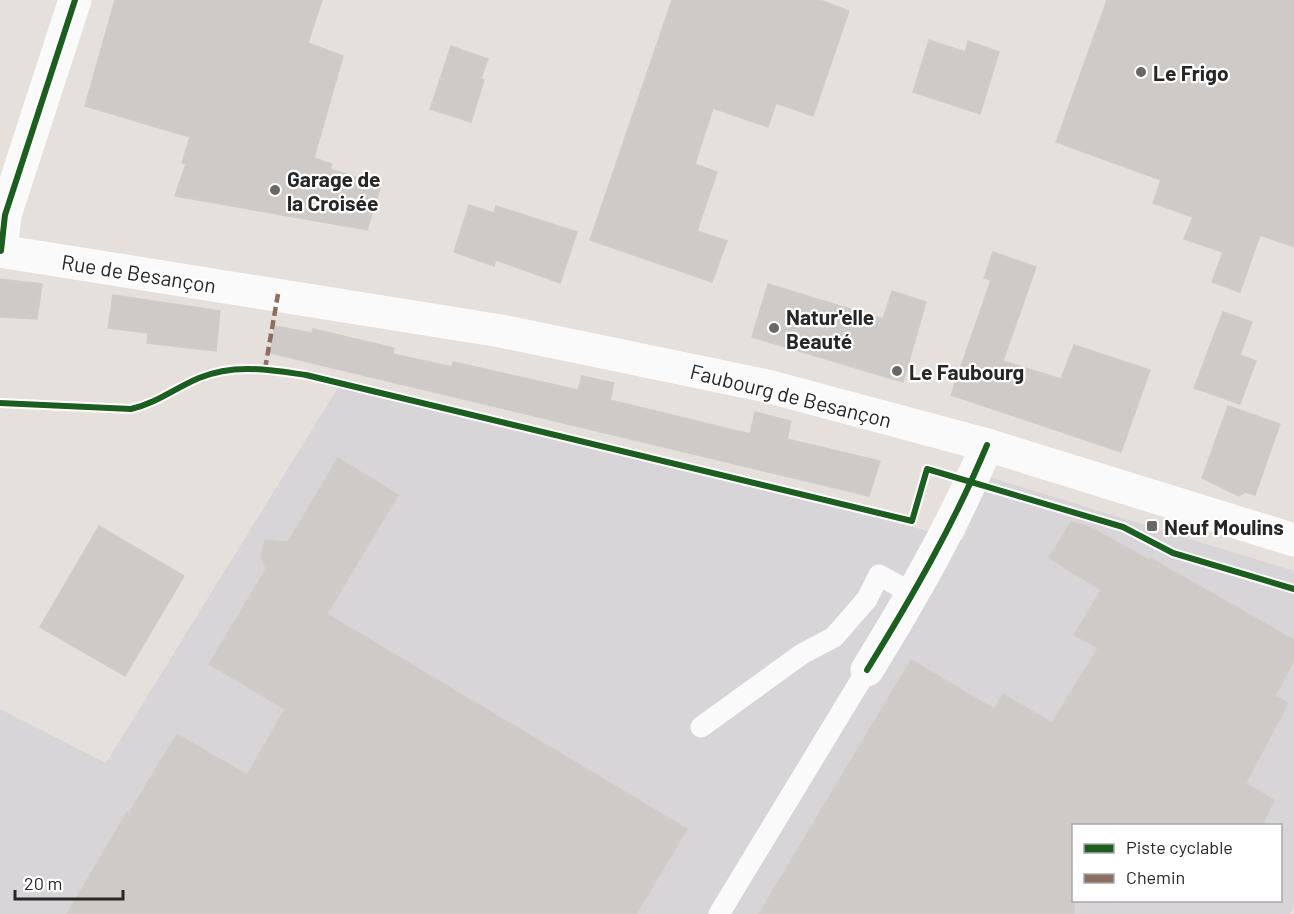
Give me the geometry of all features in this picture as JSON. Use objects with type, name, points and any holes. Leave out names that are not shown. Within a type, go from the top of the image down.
[{"type":"main road","points":[[1,251],[5,215],[75,0]]},
{"type":"main road","name":"Rue de Besançon","points":[[1,251],[278,294]]},
{"type":"main road","name":"Faubourg de Besançon","points":[[278,294],[501,331],[767,386],[987,445],[1294,540]]},
{"type":"main road","points":[[867,670],[913,594],[972,482],[987,445]]},
{"type":"lane","points":[[700,727],[802,654],[834,637],[867,599],[879,575],[913,594]]},
{"type":"lane","points":[[719,914],[867,670]]},
{"type":"shaded area","points":[[342,381],[963,540],[989,477],[1294,571],[1294,906],[1290,914],[0,914],[0,709],[106,763]]},
{"type":"building","points":[[115,0],[322,0],[308,43],[343,56],[314,158],[332,164],[330,169],[381,185],[367,230],[175,196],[186,164],[182,163],[190,137],[85,106]]},
{"type":"building","points":[[672,0],[820,0],[849,11],[813,116],[776,103],[768,127],[713,108],[695,164],[717,172],[697,231],[727,241],[712,282],[590,240]]},
{"type":"building","points":[[1107,0],[1294,0],[1294,247],[1260,235],[1240,292],[1212,282],[1223,252],[1184,239],[1193,217],[1153,203],[1161,180],[1056,142]]},
{"type":"building","points":[[929,40],[965,52],[968,41],[999,52],[980,114],[913,92]]},
{"type":"building","points":[[451,46],[488,59],[481,78],[484,80],[471,122],[430,109]]},
{"type":"building","points":[[469,205],[494,213],[496,206],[577,232],[560,283],[496,260],[494,266],[454,252]]},
{"type":"building","points":[[993,252],[1036,267],[1003,361],[1061,379],[1074,345],[1150,370],[1121,452],[951,395],[991,280],[984,278]]},
{"type":"building","points":[[0,279],[42,284],[37,319],[0,317]]},
{"type":"building","points":[[768,284],[883,319],[892,291],[926,302],[903,382],[752,337]]},
{"type":"building","points":[[113,295],[220,311],[216,351],[147,343],[148,333],[108,328]]},
{"type":"building","points":[[1223,312],[1252,322],[1240,355],[1256,361],[1240,404],[1194,388]]},
{"type":"building","points":[[275,326],[312,333],[313,329],[394,348],[393,354],[452,367],[453,362],[578,390],[582,376],[614,383],[610,400],[750,434],[755,412],[791,421],[787,439],[880,461],[869,496],[270,353]]},
{"type":"building","points":[[1228,406],[1280,424],[1255,495],[1245,492],[1239,496],[1202,478]]},
{"type":"building","points":[[338,458],[398,495],[327,614],[687,829],[636,914],[67,914],[127,812],[129,813],[177,734],[247,775],[285,709],[209,664],[266,569],[261,556],[265,540],[288,542]]},
{"type":"building","points":[[1071,522],[1090,527],[1149,560],[1150,558],[1294,640],[1294,661],[1275,696],[1288,703],[1246,783],[1274,800],[1262,824],[1072,824],[1074,914],[759,914],[911,660],[994,709],[1003,694],[1052,723],[1098,648],[1074,635],[1101,590],[1049,558]]},
{"type":"building","points":[[99,526],[184,576],[125,676],[40,627]]},
{"type":"marked path","points":[[265,369],[278,294]]},
{"type":"cycle path","points":[[1,251],[5,215],[75,0]]},
{"type":"cycle path","points":[[0,403],[131,409],[149,403],[212,373],[239,369],[279,371],[306,375],[912,521],[927,469],[1123,527],[1173,553],[1294,589]]},
{"type":"cycle path","points":[[867,670],[932,560],[987,445]]},
{"type":"place","name":"Le Frigo","points":[[1141,72]]},
{"type":"place","name":"Garage de la Croisée","points":[[275,190]]},
{"type":"place","name":"Natur'elle Beauté","points":[[774,328]]},
{"type":"place","name":"Le Faubourg","points":[[897,371]]},
{"type":"place","name":"Neuf Moulins","points":[[1152,526]]}]
